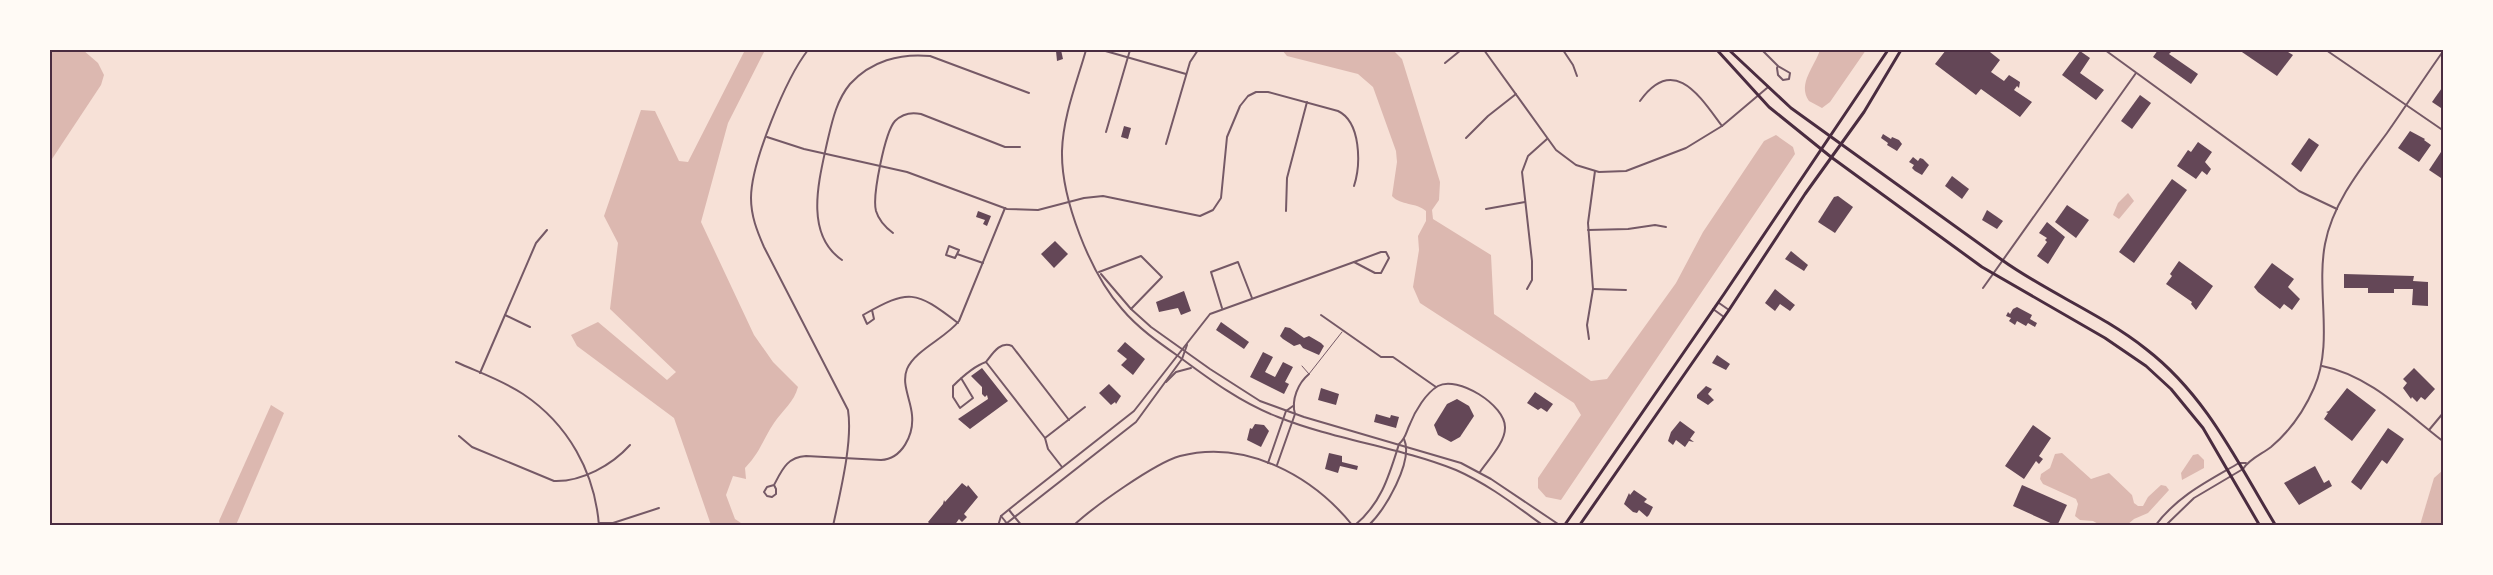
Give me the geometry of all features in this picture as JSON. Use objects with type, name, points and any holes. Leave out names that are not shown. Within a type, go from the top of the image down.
[{"type":"main road","points":[[1717,50],[1758,96],[1821,150],[1993,273],[2105,338],[2146,366],[2171,389],[2193,415],[2260,525]]},
{"type":"main road","points":[[1729,50],[1767,88],[2031,281],[2119,330],[2160,360],[2206,410],[2277,525]]},
{"type":"main road","points":[[1562,525],[1718,302],[1888,50]]},
{"type":"main road","points":[[1579,525],[1729,310],[1878,90],[1901,50]]},
{"type":"street","points":[[808,50],[789,80],[767,137],[753,181],[751,198],[755,226],[764,247],[845,404],[849,418],[845,458],[832,525]]},
{"type":"street","points":[[1086,50],[1064,133],[1063,166],[1070,202],[1083,243],[1108,290],[1129,317],[1176,355],[1243,401],[1292,422],[1441,465],[1472,478],[1544,525]]},
{"type":"street","points":[[1102,50],[1186,74]]},
{"type":"street","points":[[1106,132],[1130,50]]},
{"type":"street","points":[[1166,144],[1190,62],[1198,50]]},
{"type":"street","points":[[1445,63],[1461,50]]},
{"type":"street","points":[[1484,50],[1547,139],[1569,161],[1595,171],[1626,171],[1699,142],[1767,88]]},
{"type":"street","points":[[1563,50],[1577,76]]},
{"type":"street","points":[[1762,50],[1778,66],[1790,73],[1789,79],[1783,80],[1780,77],[1778,66]]},
{"type":"street","points":[[2105,50],[2299,191],[2337,209]]},
{"type":"street","points":[[2326,50],[2444,131]]},
{"type":"street","points":[[2165,525],[2194,498],[2243,469],[2246,463],[2271,447],[2295,423],[2307,403],[2322,366],[2325,345],[2322,284],[2324,251],[2337,209],[2347,189],[2444,50]]},
{"type":"street","points":[[842,260],[826,242],[818,213],[817,194],[833,115],[847,88],[869,68],[889,58],[930,56],[1029,93]]},
{"type":"street","points":[[1983,288],[2137,72]]},
{"type":"street","points":[[1640,101],[1649,90],[1662,83],[1674,81],[1684,83],[1695,90],[1722,126]]},
{"type":"street","points":[[767,137],[825,154],[928,179],[1005,208],[1038,210],[1084,198],[1103,196],[1190,215],[1205,214],[1213,210],[1221,198],[1226,142],[1244,101],[1252,94],[1261,92],[1342,112],[1353,125],[1358,167],[1354,186]]},
{"type":"street","points":[[1466,138],[1488,116],[1516,94]]},
{"type":"street","points":[[1286,211],[1287,178],[1307,102]]},
{"type":"street","points":[[893,233],[881,222],[875,205],[890,129],[897,119],[909,113],[927,116],[1005,147],[1020,147]]},
{"type":"street","points":[[1527,289],[1532,280],[1532,261],[1521,180],[1523,166],[1532,151],[1547,139]]},
{"type":"street","points":[[1589,339],[1587,325],[1593,289],[1588,230],[1595,171]]},
{"type":"street","points":[[1486,209],[1525,202]]},
{"type":"street","points":[[774,485],[784,466],[795,458],[806,456],[886,460],[901,451],[912,417],[906,382],[907,369],[915,358],[958,323],[1005,208]]},
{"type":"street","points":[[1588,230],[1628,229],[1655,225],[1666,227]]},
{"type":"street","points":[[480,373],[536,243],[547,230]]},
{"type":"street","points":[[949,246],[959,250],[957,254],[955,258],[946,255],[949,246]]},
{"type":"street","points":[[1187,345],[1182,359],[1142,415],[1128,430],[1008,524],[999,525],[1001,516],[1134,411],[1176,355],[1187,345],[1205,318],[1222,308],[1381,252],[1389,255],[1383,271],[1379,273],[1354,262]]},
{"type":"street","points":[[957,254],[983,263]]},
{"type":"street","points":[[1099,272],[1141,256],[1162,278],[1131,309]]},
{"type":"street","points":[[1222,308],[1211,272],[1224,266],[1238,262],[1252,298]]},
{"type":"street","points":[[1099,272],[1131,309],[1181,349],[1246,393],[1295,414],[1445,457],[1480,472],[1562,525]]},
{"type":"street","points":[[1593,289],[1626,290]]},
{"type":"street","points":[[872,310],[874,319],[867,324],[863,315],[872,310],[895,298],[912,296],[938,309],[958,323]]},
{"type":"street","points":[[1718,302],[1729,310]]},
{"type":"street","points":[[1713,309],[1724,316]]},
{"type":"street","points":[[505,315],[530,327]]},
{"type":"street","points":[[1320,315],[1383,358],[1390,356],[1396,359],[1436,387]]},
{"type":"street","points":[[961,378],[973,398],[960,408],[955,403],[953,386],[961,378],[987,362],[1000,346],[1006,344],[1012,346],[1068,420]]},
{"type":"street","points":[[456,362],[522,393],[544,411],[568,437],[587,473],[596,502],[599,524],[613,523],[659,508]]},
{"type":"street","points":[[987,362],[1045,438],[1048,449],[1062,467]]},
{"type":"street","points":[[2322,366],[2341,370],[2362,380],[2444,442]]},
{"type":"street","points":[[1166,382],[1176,372],[1194,368]]},
{"type":"street","points":[[1277,466],[1295,414],[1293,406],[1300,384],[1309,374]]},
{"type":"street","points":[[1073,525],[1140,478],[1175,458],[1192,454],[1217,453],[1247,457],[1297,475],[1327,496],[1354,525],[1368,513],[1383,492],[1399,444],[1404,439],[1412,418],[1436,387],[1448,383],[1461,385],[1495,406],[1505,423],[1503,437],[1480,472]]},
{"type":"street","points":[[1268,463],[1286,411],[1293,406]]},
{"type":"street","points":[[1045,438],[1085,407]]},
{"type":"street","points":[[2428,430],[2444,412]]},
{"type":"street","points":[[459,436],[472,447],[546,479],[562,481],[611,464],[630,445]]},
{"type":"street","points":[[1368,525],[1391,496],[1407,446],[1404,439]]},
{"type":"street","points":[[2155,525],[2183,496],[2239,463],[2246,463]]},
{"type":"street","points":[[1009,510],[1022,525]]},
{"type":"street","points":[[1001,516],[1008,524]]},
{"type":"lane","points":[[1302,366],[1309,374],[1343,331]]},
{"type":"shaded area","points":[[50,50],[83,50],[98,63],[104,75],[101,85],[50,162]]},
{"type":"shaded area","points":[[745,50],[765,50],[728,123],[701,222],[754,335],[773,362],[798,387],[791,402],[774,423],[745,468],[746,479],[733,476],[726,495],[735,519],[744,525],[711,525],[674,418],[577,346],[571,335],[598,322],[667,380],[676,372],[610,309],[618,243],[604,216],[641,110],[655,111],[679,161],[688,162]]},
{"type":"shaded area","points":[[1282,50],[1393,50],[1402,59],[1440,182],[1439,200],[1432,210],[1433,219],[1491,255],[1494,314],[1591,381],[1607,379],[1676,283],[1703,232],[1764,141],[1776,135],[1793,147],[1795,154],[1561,500],[1546,497],[1538,488],[1538,478],[1581,415],[1574,403],[1420,303],[1413,287],[1419,250],[1418,236],[1426,221],[1426,211],[1392,196],[1397,162],[1396,151],[1373,87],[1358,74],[1287,56]]},
{"type":"shaded area","points":[[1820,50],[1866,50],[1830,102],[1822,108],[1809,101],[1805,88],[1808,75]]},
{"type":"shaded area","points":[[2128,193],[2134,201],[2119,219],[2113,215],[2118,203]]},
{"type":"shaded area","points":[[271,405],[284,413],[236,525],[220,525],[219,521]]},
{"type":"shaded area","points":[[2062,453],[2091,479],[2109,473],[2132,495],[2134,503],[2138,506],[2143,506],[2148,497],[2161,485],[2166,486],[2169,490],[2148,513],[2127,525],[2100,525],[2093,521],[2080,520],[2075,516],[2078,504],[2076,499],[2043,484],[2040,479],[2041,474],[2050,468],[2055,454]]},
{"type":"shaded area","points":[[2198,454],[2204,460],[2204,468],[2182,480],[2181,473],[2193,455]]},
{"type":"shaded area","points":[[2443,470],[2443,525],[2420,525],[2434,478]]},
{"type":"building","points":[[1061,50],[1063,59],[1057,61],[1056,51]]},
{"type":"building","points":[[1946,50],[1992,50],[1990,52],[2000,60],[1991,72],[2004,81],[2009,75],[2020,82],[2019,88],[2017,86],[2014,90],[2032,102],[2020,117],[1981,89],[1976,95],[1935,64]]},
{"type":"building","points":[[2158,50],[2173,50],[2169,54],[2198,74],[2191,84],[2153,57]]},
{"type":"building","points":[[2239,50],[2285,50],[2293,55],[2277,76]]},
{"type":"building","points":[[2080,51],[2090,58],[2080,73],[2104,90],[2096,100],[2062,75]]},
{"type":"building","points":[[2444,85],[2444,110],[2432,102]]},
{"type":"building","points":[[2140,95],[2151,103],[2132,129],[2121,121]]},
{"type":"building","points":[[1124,126],[1131,128],[1128,139],[1121,137]]},
{"type":"building","points":[[2410,131],[2431,145],[2419,162],[2398,148]]},
{"type":"building","points":[[1883,134],[1891,139],[1892,137],[1899,140],[1902,144],[1897,151],[1881,138]]},
{"type":"building","points":[[2309,138],[2319,145],[2301,172],[2291,164]]},
{"type":"building","points":[[2198,142],[2212,152],[2205,162],[2211,169],[2207,175],[2202,171],[2196,179],[2177,166],[2188,150],[2191,152]]},
{"type":"building","points":[[2441,152],[2444,154],[2444,180],[2429,170]]},
{"type":"building","points":[[1913,157],[1918,161],[1920,158],[1923,159],[1929,165],[1922,175],[1912,168],[1914,165],[1909,162]]},
{"type":"building","points":[[1952,176],[1969,189],[1962,199],[1945,186]]},
{"type":"building","points":[[2172,179],[2187,190],[2134,263],[2119,252]]},
{"type":"building","points":[[1838,196],[1853,207],[1835,233],[1818,222],[1834,197]]},
{"type":"building","points":[[2067,205],[2089,220],[2076,238],[2055,222]]},
{"type":"building","points":[[1987,210],[2003,221],[1997,229],[1982,220]]},
{"type":"building","points":[[978,211],[991,216],[987,226],[983,224],[985,220],[976,217]]},
{"type":"building","points":[[2047,222],[2065,237],[2048,264],[2037,256],[2047,242],[2045,240],[2047,238],[2039,233]]},
{"type":"building","points":[[1055,241],[1068,254],[1054,268],[1041,254]]},
{"type":"building","points":[[1791,251],[1808,265],[1804,271],[1785,259]]},
{"type":"building","points":[[2179,261],[2213,286],[2196,310],[2192,302],[2166,284]]},
{"type":"building","points":[[2272,263],[2294,279],[2288,287],[2300,299],[2292,310],[2284,304],[2280,309],[2254,287]]},
{"type":"building","points":[[2344,274],[2414,276],[2413,281],[2428,282],[2428,306],[2412,305],[2413,289],[2394,289],[2394,293],[2368,293],[2368,288],[2344,288]]},
{"type":"building","points":[[1775,289],[1795,305],[1790,311],[1780,304],[1775,311],[1765,303]]},
{"type":"building","points":[[1184,291],[1191,311],[1181,315],[1178,308],[1159,312],[1156,302]]},
{"type":"building","points":[[2017,307],[2032,315],[2030,319],[2037,323],[2035,327],[2028,323],[2026,326],[2017,321],[2015,325],[2009,321],[2011,318],[2006,316],[2008,312],[2010,314]]},
{"type":"building","points":[[1221,322],[1249,342],[1244,349],[1216,330]]},
{"type":"building","points":[[1285,327],[1304,338],[1309,336],[1321,343],[1324,346],[1319,355],[1303,348],[1300,344],[1294,346],[1283,339],[1280,336]]},
{"type":"building","points":[[1125,342],[1145,359],[1133,375],[1121,365],[1127,359],[1117,351]]},
{"type":"building","points":[[1263,352],[1273,357],[1265,372],[1275,377],[1283,362],[1293,367],[1285,382],[1289,384],[1284,394],[1250,377]]},
{"type":"building","points":[[1717,355],[1730,364],[1726,370],[1712,363]]},
{"type":"building","points":[[982,368],[1008,401],[970,429],[958,419],[988,399],[987,395],[985,397],[982,394],[982,387],[971,376]]},
{"type":"building","points":[[2414,368],[2435,389],[2425,400],[2421,397],[2417,402],[2412,397],[2411,399],[2403,388],[2407,383],[2403,379]]},
{"type":"building","points":[[1109,384],[1121,396],[1116,404],[1115,402],[1111,405],[1099,393]]},
{"type":"building","points":[[1706,386],[1712,389],[1708,394],[1714,400],[1708,405],[1697,398]]},
{"type":"building","points":[[1321,388],[1339,394],[1336,405],[1318,400]]},
{"type":"building","points":[[2347,388],[2376,410],[2352,441],[2324,419],[2328,413],[2326,412]]},
{"type":"building","points":[[1535,392],[1553,404],[1547,412],[1541,408],[1538,410],[1527,403]]},
{"type":"building","points":[[1457,399],[1469,406],[1474,416],[1460,437],[1451,442],[1438,435],[1434,425],[1447,404]]},
{"type":"building","points":[[1376,414],[1390,418],[1391,415],[1399,417],[1396,428],[1374,422]]},
{"type":"building","points":[[1680,421],[1695,432],[1690,439],[1694,442],[1689,441],[1685,447],[1676,440],[1673,445],[1668,441],[1671,432]]},
{"type":"building","points":[[1255,424],[1264,425],[1269,431],[1261,447],[1247,440],[1250,428],[1252,429]]},
{"type":"building","points":[[2033,425],[2051,438],[2039,456],[2043,459],[2039,464],[2036,461],[2024,479],[2005,466]]},
{"type":"building","points":[[2388,428],[2404,439],[2387,464],[2382,460],[2361,490],[2351,482]]},
{"type":"building","points":[[1329,453],[1342,456],[1342,462],[1358,466],[1357,470],[1340,466],[1338,473],[1325,469]]},
{"type":"building","points":[[2315,466],[2324,483],[2329,480],[2332,486],[2299,505],[2284,483]]},
{"type":"building","points":[[962,483],[967,487],[968,485],[978,497],[964,514],[967,517],[962,522],[959,519],[954,526],[932,526],[928,522],[944,500],[945,502]]},
{"type":"building","points":[[2022,485],[2067,505],[2057,526],[2013,506]]},
{"type":"building","points":[[1634,490],[1647,499],[1644,502],[1653,507],[1647,517],[1639,510],[1637,513],[1633,512],[1624,504],[1629,493],[1630,495]]}]
